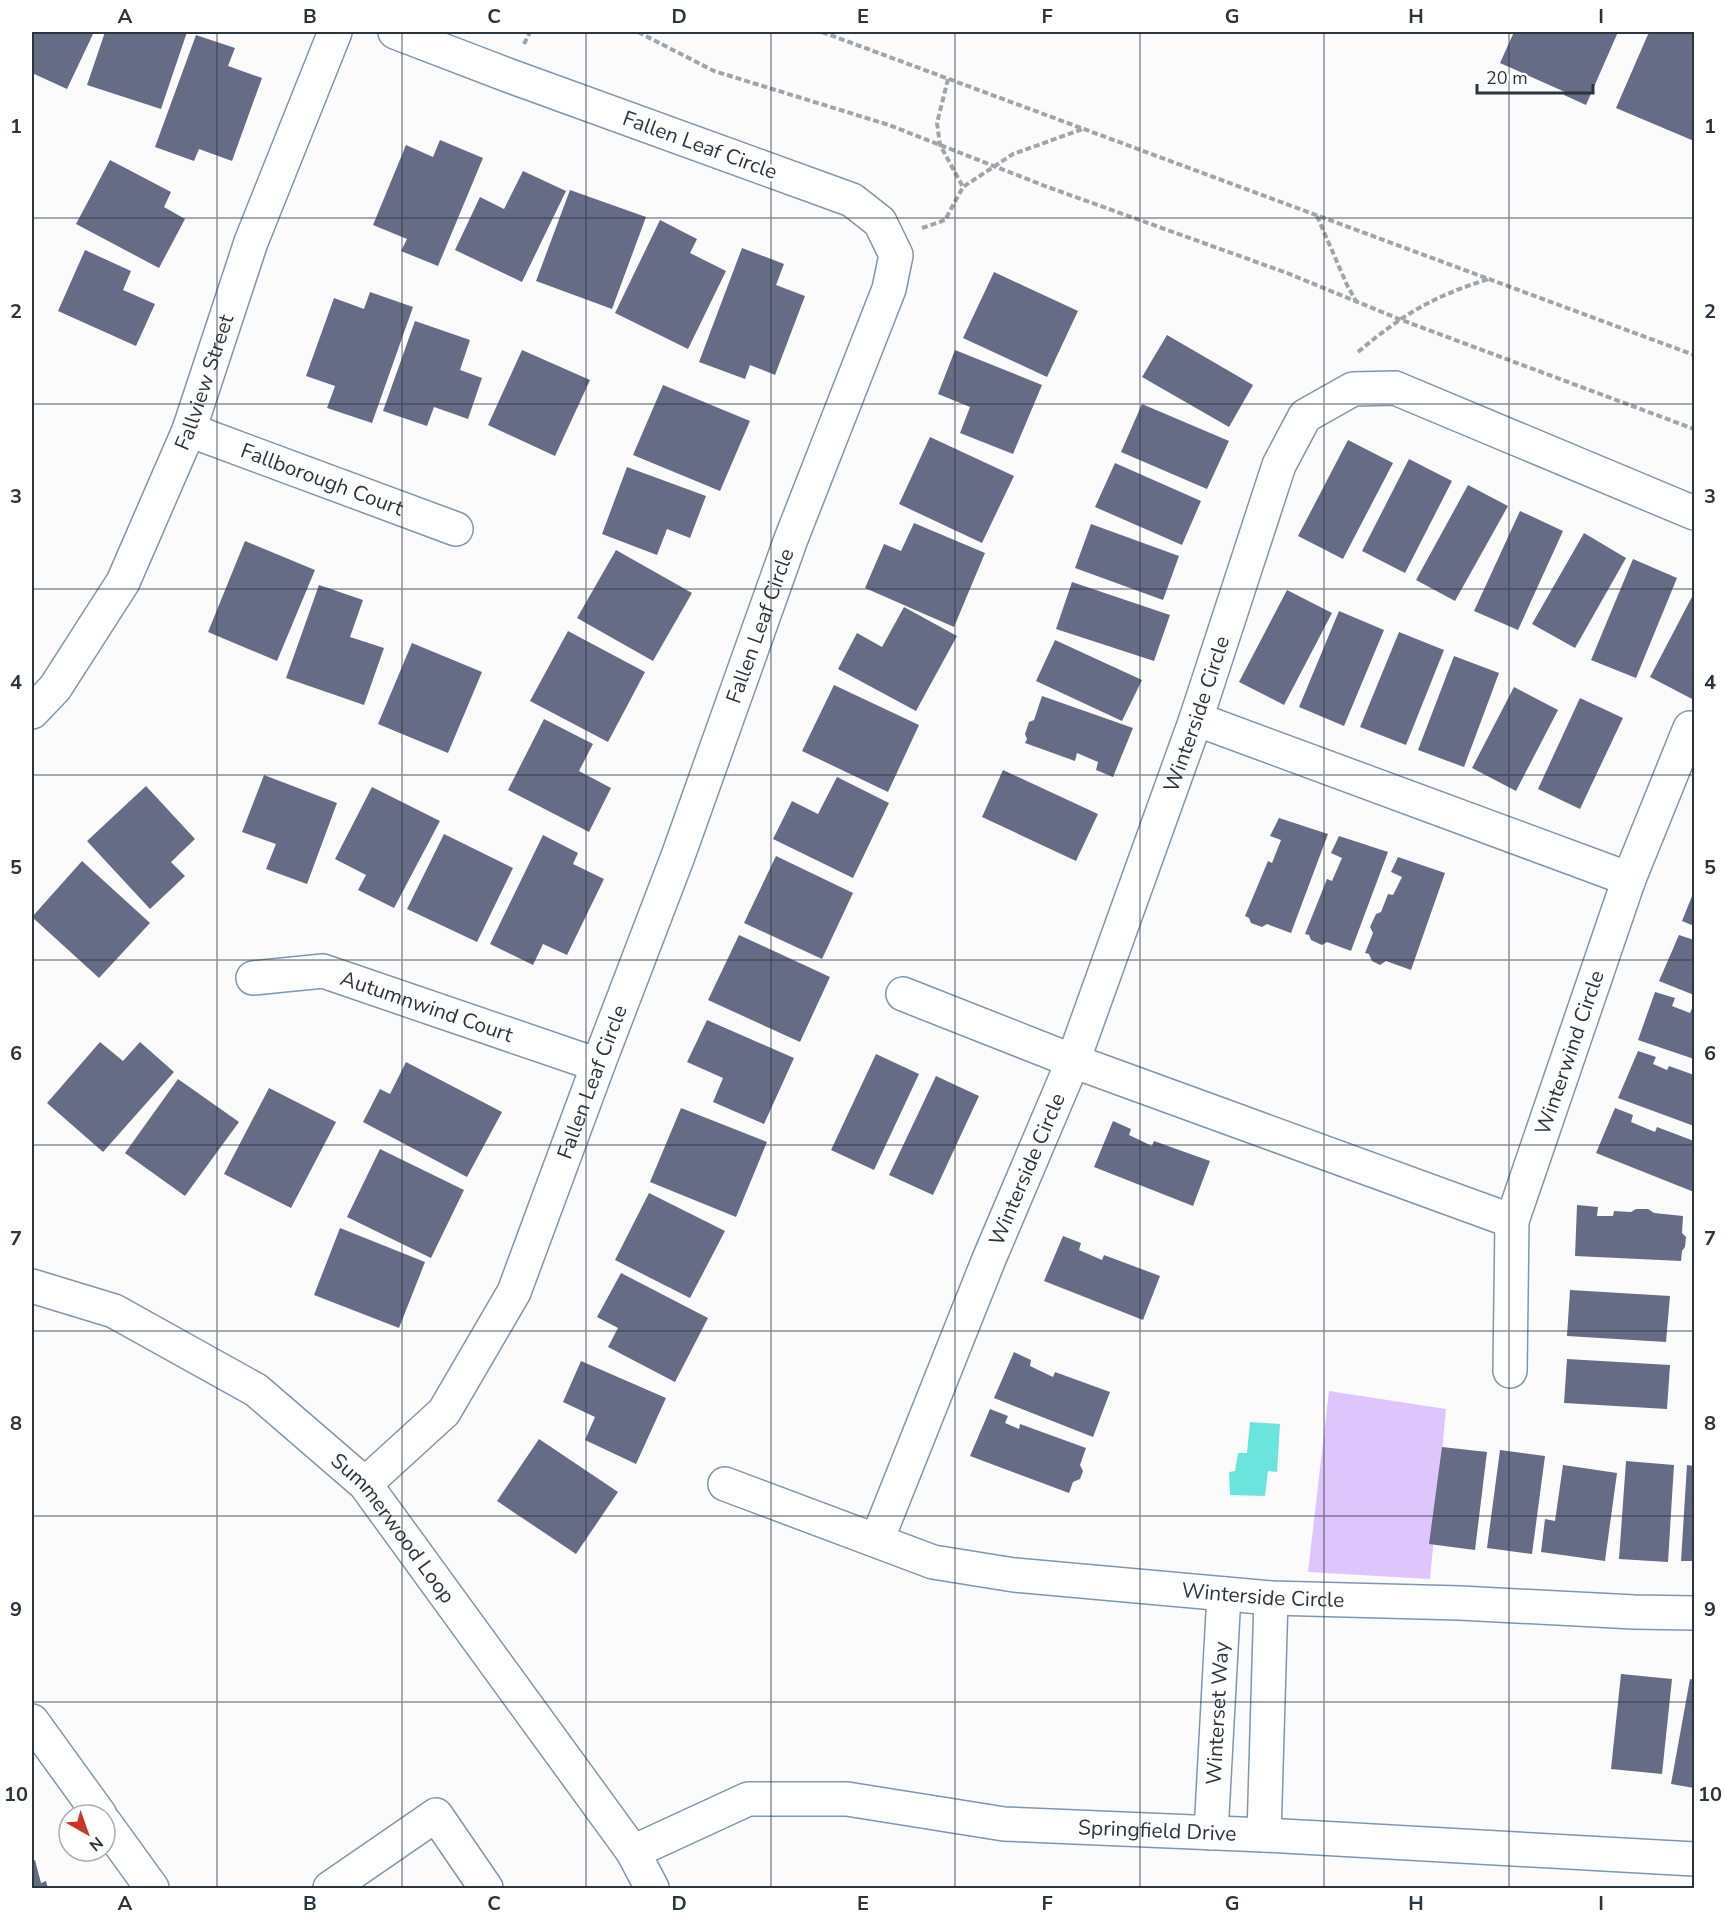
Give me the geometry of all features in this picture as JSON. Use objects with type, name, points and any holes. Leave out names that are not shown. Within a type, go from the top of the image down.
[{"type":"street","name":"Fallview Street","points":[[32,712],[55,688],[123,582],[189,430],[251,242],[335,32]]},
{"type":"street","name":"Fallen Leaf Circle","points":[[365,1484],[444,1412],[514,1292],[678,855],[791,538],[890,289],[896,255],[880,222],[852,200],[520,80],[395,32]]},
{"type":"street","name":"Winterside Circle","points":[[1695,513],[1395,388],[1353,389],[1305,416],[1279,465],[1196,719],[1073,1061],[989,1259],[876,1540],[933,1562],[1014,1575],[1224,1594],[1271,1598],[1695,1613]]},
{"type":"street","name":"Fallborough Court","points":[[189,430],[456,529]]},
{"type":"street","points":[[1196,719],[1629,879]]},
{"type":"street","name":"Winterwind Circle","points":[[1510,1371],[1512,1221],[1629,879],[1690,728]]},
{"type":"street","name":"Autumnwind Court","points":[[253,978],[323,971],[598,1065]]},
{"type":"street","points":[[903,994],[1073,1061],[1512,1221]]},
{"type":"street","name":"Summerwood Loop","points":[[32,1286],[114,1311],[256,1390],[365,1484],[633,1852],[652,1888]]},
{"type":"street","points":[[725,1484],[876,1540]]},
{"type":"street","name":"Winterset Way","points":[[1211,1833],[1224,1594]]},
{"type":"street","points":[[1263,1835],[1271,1598]]},
{"type":"street","points":[[32,1721],[91,1803]]},
{"type":"street","name":"Springfield Drive","points":[[633,1852],[748,1799],[848,1798],[1004,1824],[1263,1835],[1695,1859]]},
{"type":"street","points":[[330,1888],[436,1815],[486,1888]]},
{"type":"street","points":[[117,1839],[152,1888]]},
{"type":"path","points":[[638,32],[714,71],[890,125],[994,166],[1287,273],[1399,320],[1695,429]]},
{"type":"path","points":[[822,32],[1695,355]]},
{"type":"path","points":[[948,79],[938,123],[940,145],[963,188]]},
{"type":"path","points":[[889,240],[945,220],[963,188],[1013,154],[1084,129]]},
{"type":"path","points":[[1317,215],[1356,301]]},
{"type":"path","points":[[1355,355],[1399,320],[1439,297],[1489,279]]},
{"type":"shaded area","points":[[1329,1391],[1446,1409],[1430,1579],[1308,1572]]},
{"type":"water","points":[[1250,1422],[1280,1424],[1277,1472],[1268,1471],[1265,1496],[1230,1495],[1229,1472],[1235,1471],[1238,1453],[1247,1453]]},
{"type":"building","points":[[32,32],[94,32],[67,89],[32,73]]},
{"type":"building","points":[[105,32],[187,32],[161,109],[87,85]]},
{"type":"building","points":[[1514,32],[1618,32],[1586,105],[1564,95],[1565,92],[1500,63]]},
{"type":"building","points":[[1649,32],[1694,33],[1694,141],[1616,108]]},
{"type":"building","points":[[196,35],[235,48],[228,66],[262,78],[232,161],[199,149],[194,161],[155,147]]},
{"type":"building","points":[[440,140],[483,158],[438,266],[401,251],[407,239],[373,225],[406,145],[433,157]]},
{"type":"building","points":[[110,160],[171,192],[164,207],[185,219],[159,268],[76,224]]},
{"type":"building","points":[[523,171],[566,191],[522,282],[455,250],[480,197],[504,209]]},
{"type":"building","points":[[570,190],[646,217],[612,309],[536,281]]},
{"type":"building","points":[[660,220],[697,239],[690,253],[726,271],[688,349],[615,313]]},
{"type":"building","points":[[742,248],[784,264],[776,285],[805,296],[775,375],[750,365],[745,379],[699,362]]},
{"type":"building","points":[[85,250],[131,271],[123,290],[155,304],[136,346],[58,311]]},
{"type":"building","points":[[994,272],[1078,311],[1047,377],[963,338]]},
{"type":"building","points":[[370,292],[413,307],[372,423],[327,408],[335,386],[306,376],[334,298],[364,309]]},
{"type":"building","points":[[415,321],[470,340],[460,370],[482,378],[468,419],[434,407],[427,426],[383,411]]},
{"type":"building","points":[[1167,335],[1253,385],[1229,427],[1142,377]]},
{"type":"building","points":[[522,350],[590,380],[555,456],[488,425]]},
{"type":"building","points":[[955,350],[1042,385],[1013,454],[960,433],[970,407],[938,394]]},
{"type":"building","points":[[663,385],[750,421],[720,491],[633,455]]},
{"type":"building","points":[[1142,404],[1229,441],[1207,489],[1121,452]]},
{"type":"building","points":[[930,437],[1014,476],[982,543],[899,504]]},
{"type":"building","points":[[1348,440],[1393,463],[1343,559],[1298,536]]},
{"type":"building","points":[[1409,459],[1452,481],[1405,573],[1362,551]]},
{"type":"building","points":[[1115,463],[1201,501],[1182,545],[1095,507]]},
{"type":"building","points":[[627,467],[706,496],[690,538],[667,529],[657,555],[602,534]]},
{"type":"building","points":[[1468,485],[1508,506],[1455,601],[1416,580]]},
{"type":"building","points":[[1520,511],[1563,531],[1518,630],[1474,611]]},
{"type":"building","points":[[914,523],[985,553],[954,627],[865,588],[884,544],[901,551]]},
{"type":"building","points":[[1091,524],[1179,556],[1163,600],[1075,568]]},
{"type":"building","points":[[1584,533],[1626,558],[1575,648],[1532,624]]},
{"type":"building","points":[[245,541],[315,570],[277,661],[208,632]]},
{"type":"building","points":[[616,550],[692,593],[653,661],[577,618]]},
{"type":"building","points":[[1633,559],[1677,578],[1636,678],[1591,660]]},
{"type":"building","points":[[1072,582],[1170,615],[1154,661],[1056,629]]},
{"type":"building","points":[[319,585],[363,600],[350,637],[384,648],[364,705],[286,678]]},
{"type":"building","points":[[1287,590],[1332,613],[1284,705],[1239,682]]},
{"type":"building","points":[[1694,593],[1694,700],[1650,677]]},
{"type":"building","points":[[904,607],[957,636],[916,711],[838,669],[857,633],[882,647]]},
{"type":"building","points":[[1339,611],[1384,630],[1344,726],[1299,707]]},
{"type":"building","points":[[568,631],[645,672],[608,742],[530,701]]},
{"type":"building","points":[[1399,632],[1444,650],[1406,745],[1360,727]]},
{"type":"building","points":[[1055,640],[1142,680],[1122,721],[1036,681]]},
{"type":"building","points":[[412,643],[482,672],[448,753],[378,724]]},
{"type":"building","points":[[1454,656],[1499,673],[1464,767],[1418,750]]},
{"type":"building","points":[[834,685],[919,725],[888,792],[802,751]]},
{"type":"building","points":[[1514,687],[1558,710],[1516,791],[1472,768]]},
{"type":"building","points":[[1042,696],[1133,728],[1113,777],[1096,770],[1098,762],[1077,753],[1075,761],[1025,743],[1029,722],[1034,720]]},
{"type":"building","points":[[1580,698],[1623,718],[1580,809],[1538,789]]},
{"type":"building","points":[[544,719],[593,744],[579,771],[611,788],[589,832],[508,790]]},
{"type":"building","points":[[1003,770],[1098,814],[1076,861],[982,817]]},
{"type":"building","points":[[264,775],[337,803],[307,884],[266,869],[276,844],[242,832]]},
{"type":"building","points":[[837,777],[889,803],[853,878],[773,839],[792,801],[818,814]]},
{"type":"building","points":[[146,786],[195,839],[171,862],[185,876],[150,909],[87,841]]},
{"type":"building","points":[[372,787],[440,821],[394,908],[358,890],[366,875],[335,859]]},
{"type":"building","points":[[1279,818],[1328,834],[1291,933],[1267,924],[1262,927],[1251,923],[1245,916],[1268,861],[1272,863],[1281,840],[1270,836]]},
{"type":"building","points":[[444,834],[513,868],[477,942],[407,909]]},
{"type":"building","points":[[543,835],[578,853],[573,864],[604,879],[567,955],[543,944],[533,965],[490,944]]},
{"type":"building","points":[[1339,836],[1388,852],[1351,951],[1327,942],[1322,945],[1305,934],[1327,879],[1332,881],[1342,858],[1331,853]]},
{"type":"building","points":[[776,856],[853,893],[822,959],[744,923]]},
{"type":"building","points":[[1398,857],[1445,873],[1411,970],[1386,961],[1380,965],[1372,961],[1369,954],[1365,953],[1373,933],[1370,927],[1376,914],[1381,912],[1388,894],[1393,895],[1402,877],[1391,872]]},
{"type":"building","points":[[82,861],[150,923],[99,978],[32,917]]},
{"type":"building","points":[[1694,891],[1694,926],[1682,921]]},
{"type":"building","points":[[739,935],[830,977],[800,1042],[708,1000]]},
{"type":"building","points":[[1679,935],[1694,940],[1694,995],[1659,981]]},
{"type":"building","points":[[1655,992],[1675,998],[1672,1006],[1690,1013],[1692,1008],[1694,1009],[1694,1059],[1638,1040]]},
{"type":"building","points":[[707,1020],[794,1058],[764,1124],[713,1102],[723,1078],[687,1062]]},
{"type":"building","points":[[100,1042],[123,1061],[140,1042],[174,1072],[103,1152],[47,1103]]},
{"type":"building","points":[[1638,1051],[1656,1057],[1653,1064],[1667,1070],[1669,1066],[1694,1075],[1694,1126],[1618,1098]]},
{"type":"building","points":[[876,1054],[919,1074],[874,1170],[831,1150]]},
{"type":"building","points":[[406,1062],[502,1112],[467,1177],[363,1122],[380,1089],[390,1094]]},
{"type":"building","points":[[936,1076],[979,1096],[933,1195],[889,1175]]},
{"type":"building","points":[[178,1079],[239,1122],[185,1196],[125,1153]]},
{"type":"building","points":[[269,1088],[336,1122],[291,1208],[224,1174]]},
{"type":"building","points":[[681,1108],[767,1142],[736,1217],[650,1182]]},
{"type":"building","points":[[1615,1108],[1633,1115],[1631,1122],[1655,1132],[1657,1127],[1694,1141],[1694,1192],[1596,1153]]},
{"type":"building","points":[[1113,1121],[1131,1129],[1129,1135],[1152,1146],[1154,1141],[1210,1161],[1193,1206],[1094,1167]]},
{"type":"building","points":[[380,1149],[464,1190],[431,1258],[347,1217]]},
{"type":"building","points":[[649,1193],[725,1231],[690,1298],[615,1260]]},
{"type":"building","points":[[1577,1205],[1598,1207],[1597,1216],[1613,1216],[1614,1211],[1631,1212],[1636,1209],[1648,1209],[1654,1213],[1683,1216],[1682,1233],[1686,1237],[1681,1261],[1575,1256]]},
{"type":"building","points":[[340,1228],[425,1262],[399,1328],[314,1295]]},
{"type":"building","points":[[1063,1236],[1081,1243],[1079,1250],[1102,1260],[1104,1255],[1160,1276],[1143,1320],[1044,1281]]},
{"type":"building","points":[[621,1273],[708,1318],[675,1382],[608,1347],[618,1328],[597,1317]]},
{"type":"building","points":[[1570,1290],[1670,1296],[1666,1342],[1567,1336]]},
{"type":"building","points":[[1014,1352],[1031,1360],[1030,1366],[1053,1377],[1055,1372],[1110,1392],[1093,1437],[994,1398]]},
{"type":"building","points":[[1567,1359],[1670,1365],[1667,1409],[1564,1403]]},
{"type":"building","points":[[581,1361],[666,1398],[636,1464],[585,1440],[595,1417],[563,1402]]},
{"type":"building","points":[[990,1409],[1008,1416],[1005,1423],[1019,1429],[1020,1424],[1086,1448],[1080,1465],[1083,1471],[1080,1479],[1073,1482],[1069,1493],[970,1456]]},
{"type":"building","points":[[539,1439],[618,1492],[576,1554],[497,1501]]},
{"type":"building","points":[[1442,1447],[1487,1452],[1475,1550],[1429,1544]]},
{"type":"building","points":[[1500,1450],[1545,1456],[1532,1554],[1487,1548]]},
{"type":"building","points":[[1626,1461],[1674,1465],[1668,1562],[1619,1559]]},
{"type":"building","points":[[1563,1465],[1617,1473],[1605,1561],[1541,1552],[1545,1519],[1555,1521]]},
{"type":"building","points":[[1687,1465],[1694,1466],[1694,1561],[1681,1561]]},
{"type":"building","points":[[1621,1674],[1672,1679],[1662,1774],[1611,1769]]},
{"type":"building","points":[[1690,1679],[1694,1680],[1694,1788],[1671,1784]]},
{"type":"building","points":[[35,1860],[41,1883],[46,1881],[48,1888],[32,1888],[32,1861]]}]
